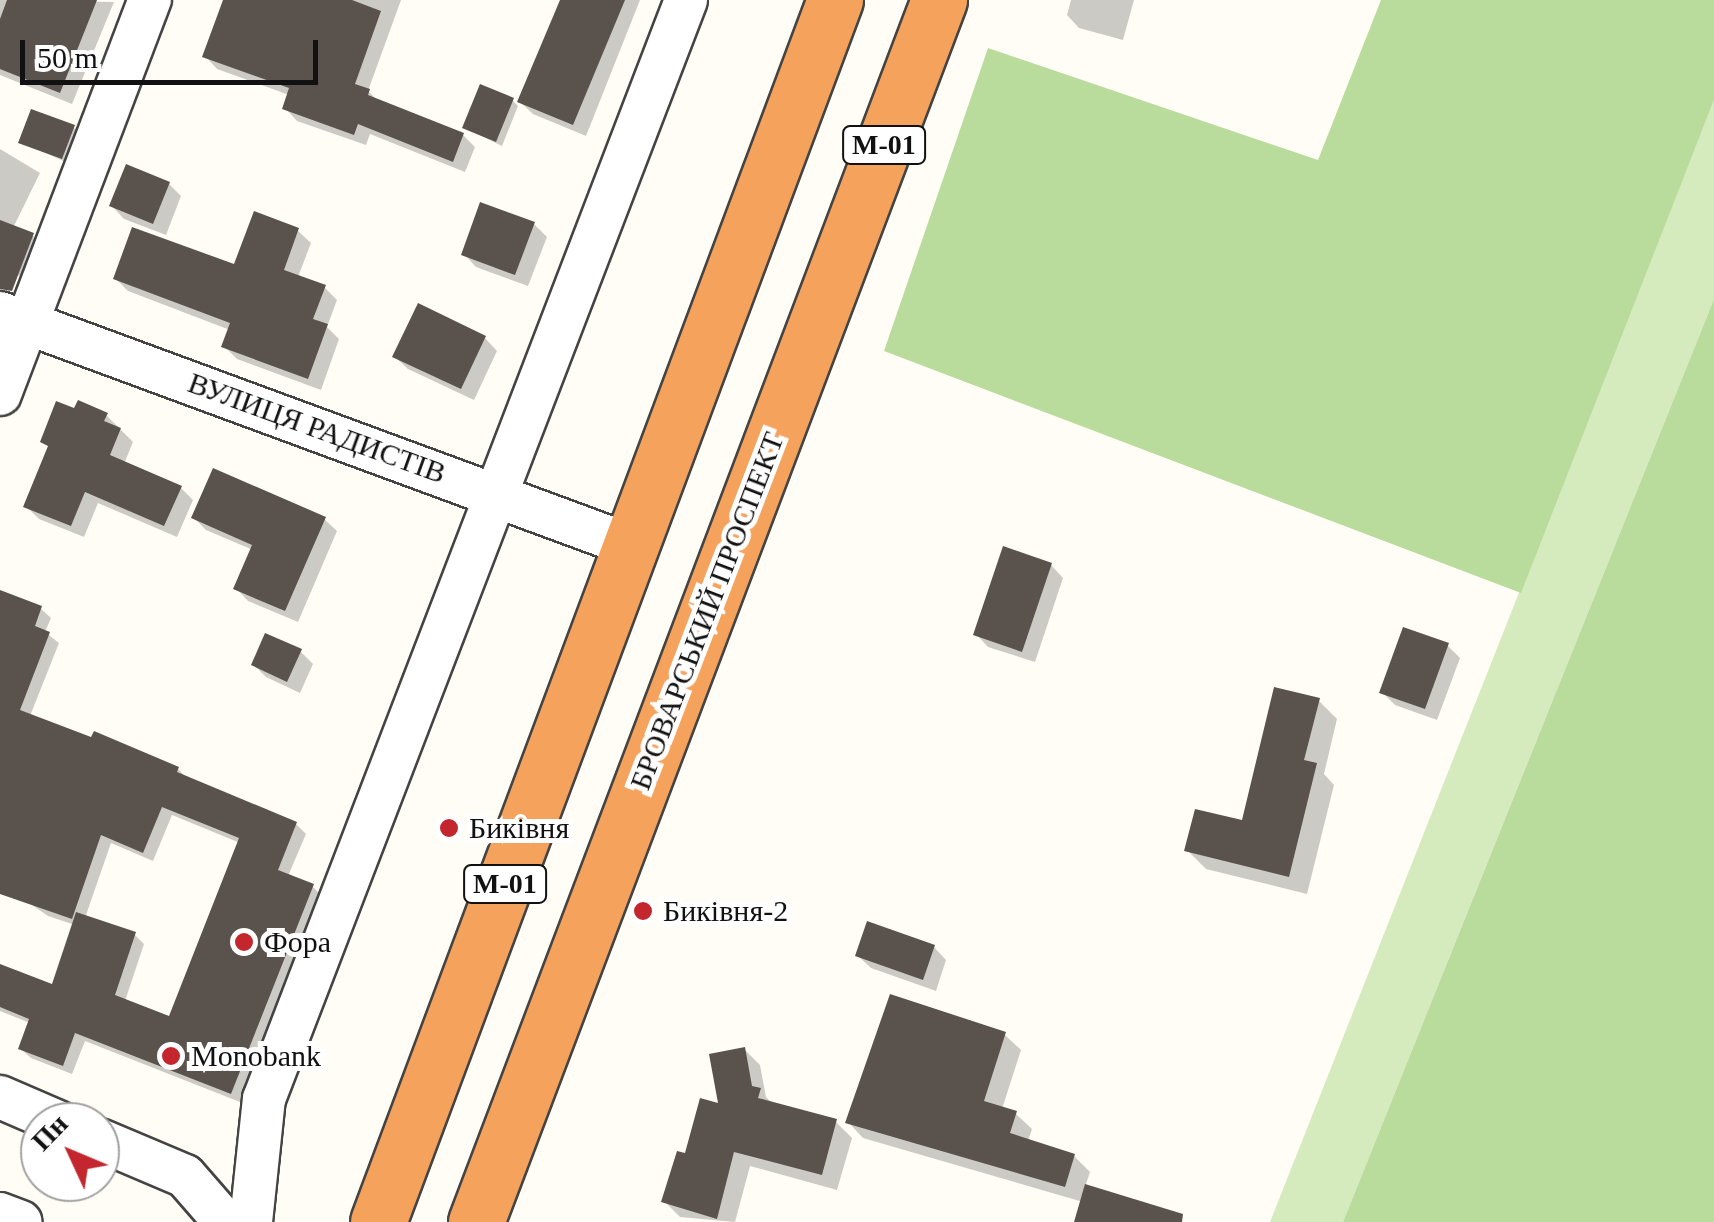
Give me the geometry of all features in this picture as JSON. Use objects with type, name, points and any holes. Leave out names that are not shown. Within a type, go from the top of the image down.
[{"type":"highway","name":"М-01","points":[[378,1222],[835,0]]},
{"type":"highway","name":"БРОВАРСЬКИЙ ПРОСПЕКТ","points":[[476,1222],[939,0]]},
{"type":"street","points":[[0,394],[13,318],[150,0]]},
{"type":"street","points":[[252,1222],[264,1099],[686,0]]},
{"type":"street","name":"ВУЛИЦЯ РАДИСТІВ","points":[[13,318],[632,546]]},
{"type":"street","points":[[120,1149],[184,1176],[225,1222]]},
{"type":"street","points":[[0,1214],[21,1222]]},
{"type":"green space","points":[[1381,0],[1714,0],[1714,100],[1521,593],[884,351],[988,48],[1318,160]]},
{"type":"green space","points":[[1714,100],[1714,299],[1343,1222],[1270,1222]]},
{"type":"green space","points":[[1714,299],[1714,1222],[1343,1222]]},
{"type":"building","points":[[7,0],[97,0],[60,93],[0,69],[0,19]]},
{"type":"building","points":[[223,0],[352,0],[381,11],[355,84],[370,89],[368,95],[464,133],[453,162],[358,124],[354,135],[282,109],[289,88],[202,57]]},
{"type":"building","points":[[560,0],[625,0],[573,125],[517,102]]},
{"type":"building","points":[[480,84],[514,98],[496,142],[462,128]]},
{"type":"building","points":[[31,109],[75,125],[62,159],[18,143]]},
{"type":"building","points":[[126,164],[170,182],[153,224],[109,206]]},
{"type":"building","points":[[480,202],[535,222],[515,275],[461,255]]},
{"type":"building","points":[[254,211],[299,228],[284,270],[326,285],[313,319],[328,324],[308,379],[221,347],[230,323],[113,279],[132,227],[234,264]]},
{"type":"building","points":[[0,220],[34,233],[12,291],[0,289]]},
{"type":"building","points":[[418,303],[486,336],[461,389],[392,357]]},
{"type":"building","points":[[78,400],[108,413],[104,421],[121,428],[110,455],[182,486],[164,526],[85,492],[71,526],[23,507],[48,446],[40,442],[56,401],[74,408]]},
{"type":"building","points":[[213,468],[326,517],[285,611],[233,589],[252,545],[191,518]]},
{"type":"building","points":[[1003,546],[1052,563],[1022,652],[973,635]]},
{"type":"building","points":[[0,590],[42,606],[35,626],[50,632],[20,710],[91,737],[94,731],[179,767],[177,772],[297,822],[278,870],[314,884],[231,1094],[75,1033],[63,1066],[18,1049],[29,1019],[0,1007],[0,964],[52,984],[76,912],[136,932],[115,995],[169,1016],[239,838],[162,807],[143,853],[101,835],[72,919],[0,894]]},
{"type":"building","points":[[1403,627],[1449,643],[1425,709],[1379,693]]},
{"type":"building","points":[[265,633],[302,649],[287,682],[251,665]]},
{"type":"building","points":[[1274,687],[1320,698],[1304,760],[1317,763],[1289,877],[1184,851],[1195,809],[1242,820]]},
{"type":"building","points":[[867,921],[935,945],[923,980],[855,956]]},
{"type":"building","points":[[890,994],[1006,1032],[984,1101],[1017,1111],[1010,1133],[1075,1154],[1065,1187],[845,1123]]},
{"type":"building","points":[[745,1047],[752,1086],[761,1088],[758,1098],[837,1119],[822,1175],[734,1152],[717,1219],[661,1202],[677,1151],[685,1153],[700,1098],[718,1103],[709,1054]]},
{"type":"building","points":[[1085,1184],[1183,1214],[1182,1222],[1074,1222]]},
{"type":"place","name":"Бикiвня","points":[[449,828]]},
{"type":"place","name":"Бикiвня-2","points":[[643,911]]},
{"type":"place","name":"Фора","points":[[244,942]]},
{"type":"place","name":"Monobank","points":[[171,1056]]}]
